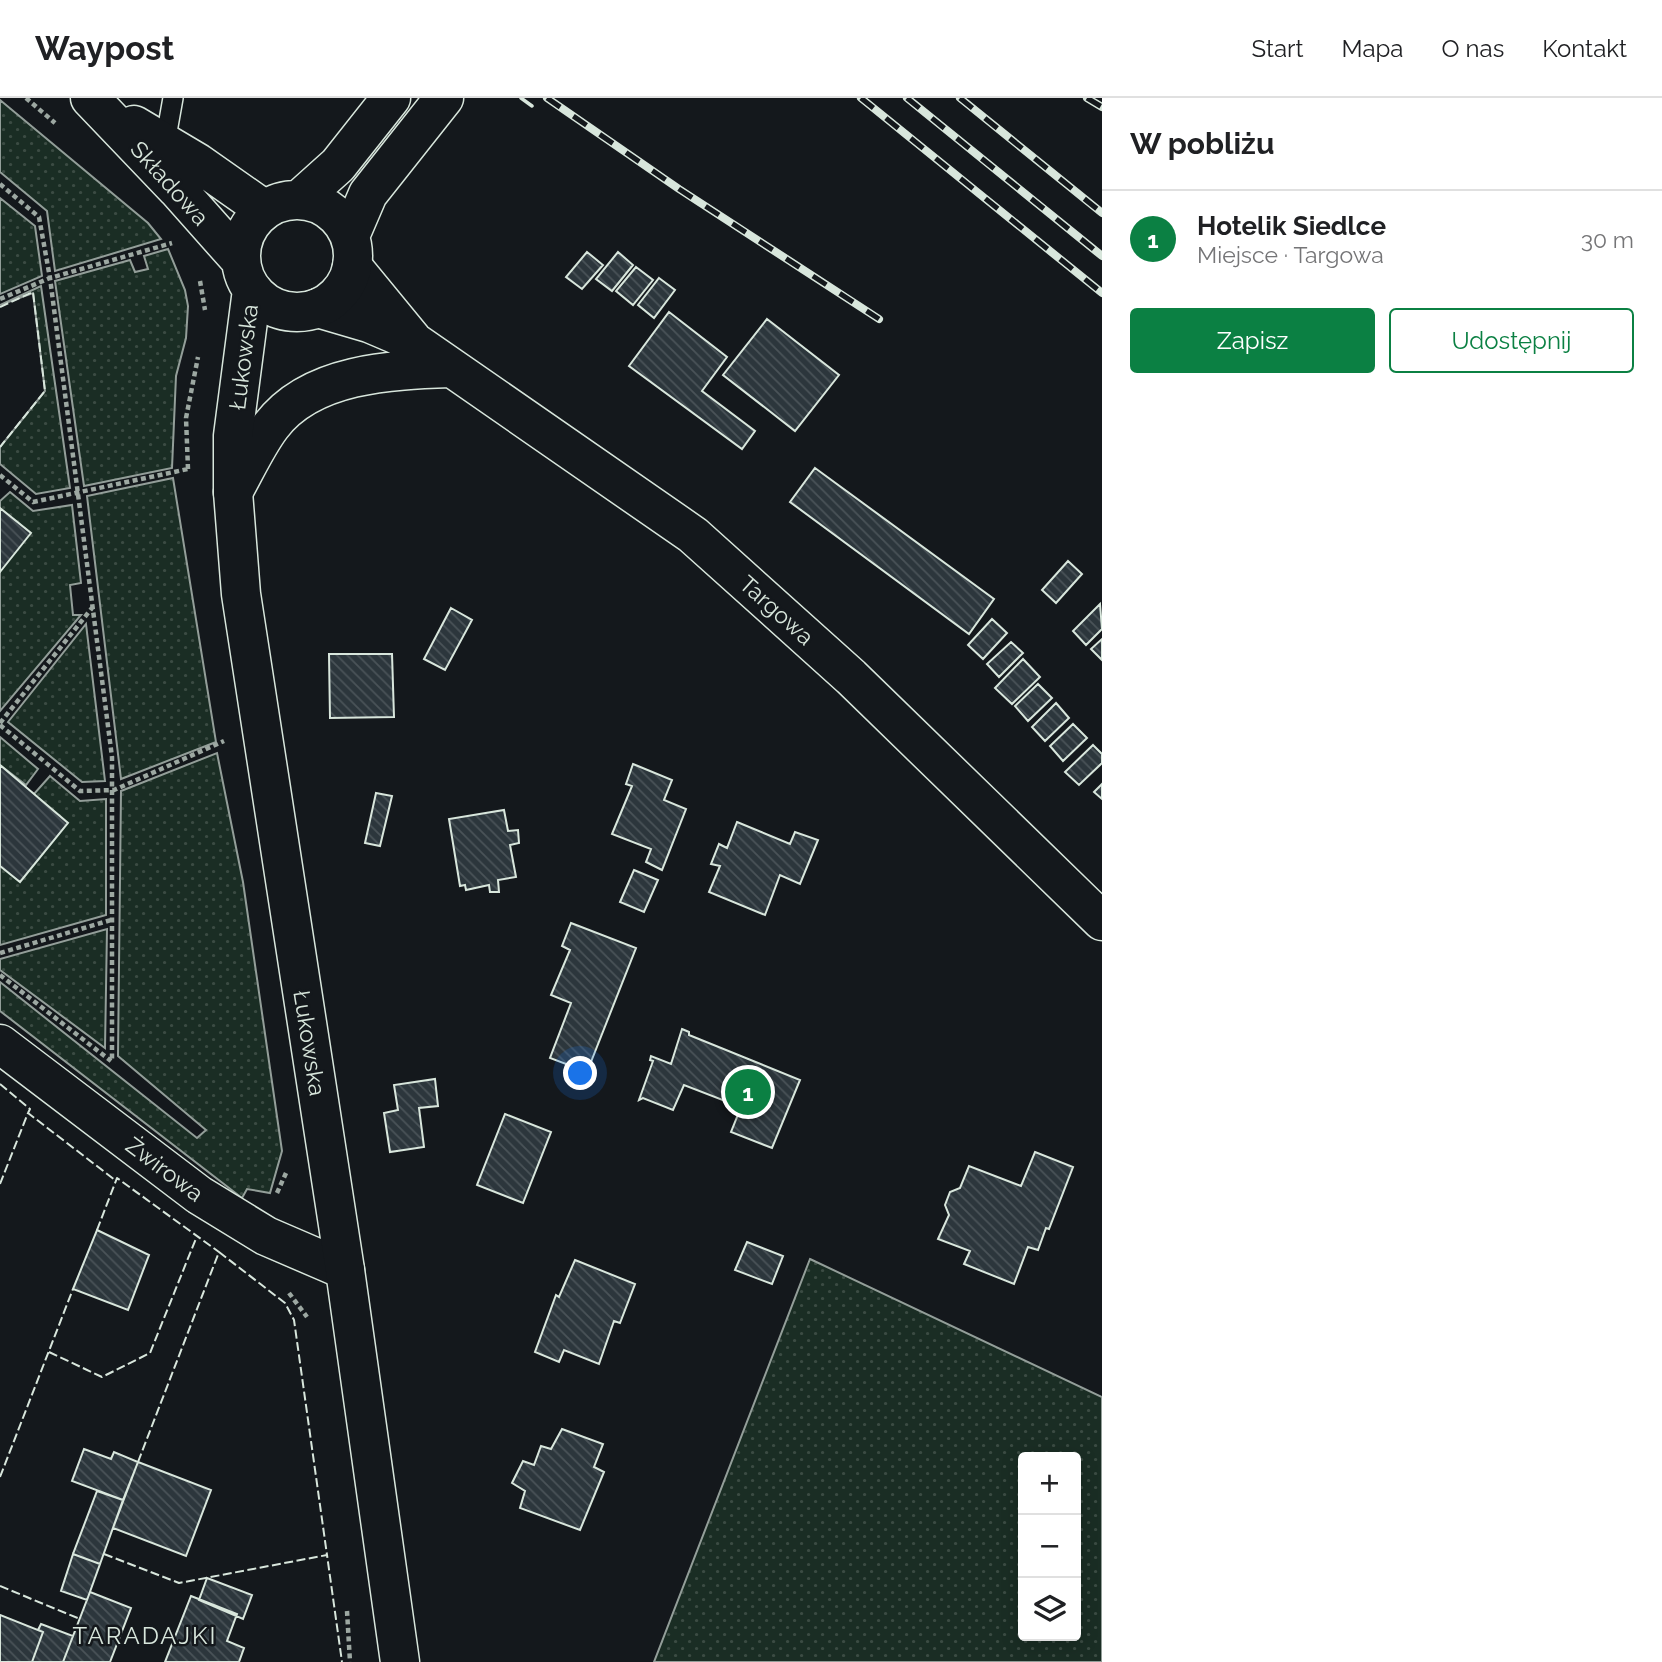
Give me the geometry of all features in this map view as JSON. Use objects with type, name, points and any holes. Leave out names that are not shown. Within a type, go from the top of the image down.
[{"type":"main road","points":[[391,98],[338,166],[245,232],[246,276],[268,304],[303,310],[334,298],[346,284],[351,251],[368,194],[444,98]]},
{"type":"main road","name":"Składowa","points":[[94,102],[282,205]]},
{"type":"main road","name":"Składowa","points":[[94,102],[246,276]]},
{"type":"main road","points":[[282,205],[315,202],[330,210],[342,222],[351,251]]},
{"type":"main road","name":"Targowa","points":[[351,251],[416,343]]},
{"type":"main road","name":"Łukowska","points":[[246,276],[234,424],[233,492],[241,594],[345,1270],[400,1662]]},
{"type":"main road","name":"Targowa","points":[[303,310],[369,323],[416,343],[694,536],[851,677],[1102,921]]},
{"type":"main road","name":"Łukowska","points":[[234,424],[265,350],[303,310]]},
{"type":"main road","points":[[233,492],[271,426],[287,410],[310,395],[372,373],[451,368]]},
{"type":"main road","name":"Żwirowa","points":[[0,1044],[199,1195],[266,1236],[345,1270]]},
{"type":"lane","points":[[165,143],[173,98]]},
{"type":"path","points":[[26,98],[65,131]]},
{"type":"path","points":[[0,184],[39,217],[50,278],[78,494],[114,790],[112,1062],[0,975]]},
{"type":"path","points":[[0,299],[50,278],[184,240]]},
{"type":"path","points":[[198,276],[206,315]]},
{"type":"path","points":[[190,482],[186,418],[199,352]]},
{"type":"path","points":[[0,475],[33,502],[188,469]]},
{"type":"path","points":[[92,607],[0,724],[80,791],[114,790],[225,741]]},
{"type":"path","points":[[0,953],[111,920]]},
{"type":"green space","points":[[0,100],[148,223],[161,239],[55,271],[47,211],[0,172]]},
{"type":"green space","points":[[0,198],[35,226],[42,276],[0,294]]},
{"type":"green space","points":[[168,249],[185,290],[188,306],[186,338],[176,376],[172,468],[84,486],[55,281],[130,260],[135,272],[148,269],[144,256]]},
{"type":"green space","points":[[41,286],[70,488],[36,494],[0,464],[0,447],[45,391],[33,293],[0,305]]},
{"type":"green space","points":[[173,478],[216,742],[121,779],[87,496]]},
{"type":"green space","points":[[10,492],[33,511],[72,505],[81,583],[70,585],[73,615],[81,615],[0,711],[0,501]]},
{"type":"green space","points":[[86,624],[105,781],[82,782],[8,722]]},
{"type":"green space","points":[[0,737],[38,769],[26,785],[0,765]]},
{"type":"green space","points":[[217,753],[243,882],[282,1151],[270,1193],[247,1189],[242,1198],[0,1011],[0,982],[197,1138],[206,1130],[118,1056],[121,791]]},
{"type":"green space","points":[[50,776],[80,801],[106,799],[106,915],[0,945],[0,866],[33,795]]},
{"type":"green space","points":[[107,929],[105,1048],[0,970],[0,959]]},
{"type":"green space","points":[[810,1259],[1102,1397],[1102,1662],[654,1662]]},
{"type":"building","points":[[587,252],[603,265],[582,289],[566,277]]},
{"type":"building","points":[[618,252],[633,265],[612,291],[596,279]]},
{"type":"building","points":[[636,267],[653,280],[633,305],[616,291]]},
{"type":"building","points":[[659,278],[675,290],[654,318],[638,305]]},
{"type":"building","points":[[669,312],[727,357],[702,391],[755,431],[742,449],[629,366]]},
{"type":"building","points":[[767,319],[839,375],[795,431],[723,375]]},
{"type":"building","points":[[815,468],[994,599],[969,634],[790,502]]},
{"type":"building","points":[[0,508],[31,533],[0,572]]},
{"type":"building","points":[[1068,561],[1082,574],[1056,603],[1042,590]]},
{"type":"building","points":[[1100,604],[1102,629],[1086,645],[1073,631]]},
{"type":"building","points":[[451,608],[472,620],[445,670],[424,659]]},
{"type":"building","points":[[992,619],[1007,633],[983,659],[968,645]]},
{"type":"building","points":[[1102,639],[1102,660],[1091,649]]},
{"type":"building","points":[[1011,642],[1023,653],[999,677],[987,664]]},
{"type":"building","points":[[329,654],[392,654],[394,717],[330,718]]},
{"type":"building","points":[[1023,659],[1040,677],[1012,704],[995,688]]},
{"type":"building","points":[[1038,684],[1052,698],[1028,721],[1015,706]]},
{"type":"building","points":[[1056,703],[1069,718],[1045,741],[1032,727]]},
{"type":"building","points":[[1073,724],[1087,738],[1063,761],[1050,746]]},
{"type":"building","points":[[1093,745],[1102,754],[1102,763],[1079,785],[1065,772]]},
{"type":"building","points":[[633,764],[672,780],[664,800],[686,809],[662,870],[646,862],[651,849],[612,834],[632,786],[626,784]]},
{"type":"building","points":[[0,765],[68,823],[20,882],[0,866]]},
{"type":"building","points":[[1102,784],[1102,799],[1094,792]]},
{"type":"building","points":[[376,793],[392,796],[380,846],[365,843]]},
{"type":"building","points":[[504,810],[508,831],[518,830],[519,843],[510,845],[516,877],[498,880],[499,892],[490,892],[489,885],[466,890],[465,885],[460,886],[449,819]]},
{"type":"building","points":[[737,822],[790,844],[795,832],[818,840],[800,884],[780,875],[765,915],[709,892],[720,866],[711,864],[719,844],[727,848]]},
{"type":"building","points":[[634,870],[658,880],[644,912],[620,902]]},
{"type":"building","points":[[571,923],[636,948],[587,1072],[550,1058],[571,1003],[551,995],[570,950],[562,946]]},
{"type":"building","points":[[682,1029],[689,1032],[689,1035],[800,1080],[772,1148],[731,1132],[741,1107],[684,1085],[673,1110],[643,1098],[639,1100],[653,1061],[650,1060],[651,1056],[671,1064]]},
{"type":"building","points":[[435,1079],[438,1106],[419,1108],[424,1147],[390,1152],[384,1113],[398,1110],[394,1085]]},
{"type":"building","points":[[505,1114],[551,1132],[523,1203],[477,1185]]},
{"type":"building","points":[[1035,1152],[1073,1167],[1049,1229],[1046,1228],[1038,1250],[1028,1247],[1014,1284],[964,1264],[970,1251],[938,1239],[949,1215],[945,1205],[950,1192],[960,1188],[969,1166],[1021,1186]]},
{"type":"building","points":[[97,1230],[149,1255],[128,1310],[73,1289]]},
{"type":"building","points":[[747,1242],[783,1256],[772,1284],[735,1270]]},
{"type":"building","points":[[575,1260],[635,1284],[620,1323],[614,1321],[599,1364],[564,1350],[559,1362],[535,1352],[556,1295],[559,1297]]},
{"type":"building","points":[[562,1429],[603,1444],[594,1467],[604,1472],[580,1530],[520,1508],[525,1491],[512,1483],[523,1461],[534,1465],[541,1446],[551,1449]]},
{"type":"building","points":[[84,1449],[111,1459],[114,1452],[138,1462],[123,1500],[72,1481]]},
{"type":"building","points":[[138,1462],[211,1490],[186,1556],[113,1528]]},
{"type":"building","points":[[97,1491],[123,1500],[100,1564],[73,1554]]},
{"type":"building","points":[[73,1554],[100,1564],[87,1600],[61,1591]]},
{"type":"building","points":[[207,1578],[252,1595],[243,1619],[199,1600]]},
{"type":"building","points":[[90,1592],[131,1608],[110,1662],[63,1662]]},
{"type":"building","points":[[191,1596],[237,1614],[227,1641],[244,1648],[239,1662],[165,1662]]},
{"type":"building","points":[[0,1615],[43,1632],[32,1662],[0,1662]]},
{"type":"building","points":[[41,1624],[73,1636],[63,1662],[32,1662],[43,1632],[38,1630]]},
{"type":"railway","points":[[547,98],[679,189],[879,319]]},
{"type":"railway","points":[[861,98],[1102,293]]},
{"type":"railway","points":[[907,98],[1102,256]]},
{"type":"railway","points":[[960,98],[1102,213]]},
{"type":"railway","points":[[1087,98],[1102,107]]},
{"type":"fence","points":[[0,307],[33,292],[45,391],[0,447]]},
{"type":"fence","points":[[0,1084],[30,1109],[28,1113]]},
{"type":"fence","points":[[0,1184],[28,1113],[115,1180]]},
{"type":"fence","points":[[97,1230],[117,1178],[219,1252]]},
{"type":"fence","points":[[49,1352],[102,1377],[150,1353],[197,1236]]},
{"type":"fence","points":[[138,1462],[219,1252],[285,1303],[294,1320],[327,1555]]},
{"type":"fence","points":[[0,1477],[73,1289]]},
{"type":"fence","points":[[104,1554],[179,1583],[327,1555],[342,1662]]},
{"type":"fence","points":[[0,1586],[80,1619]]},
{"type":"wall","points":[[521,98],[532,106]]},
{"type":"place","name":"Hotelik Siedlce","points":[[748,1092]]},
{"type":"district","name":"TARADAJKI","points":[[145,1635]]}]
